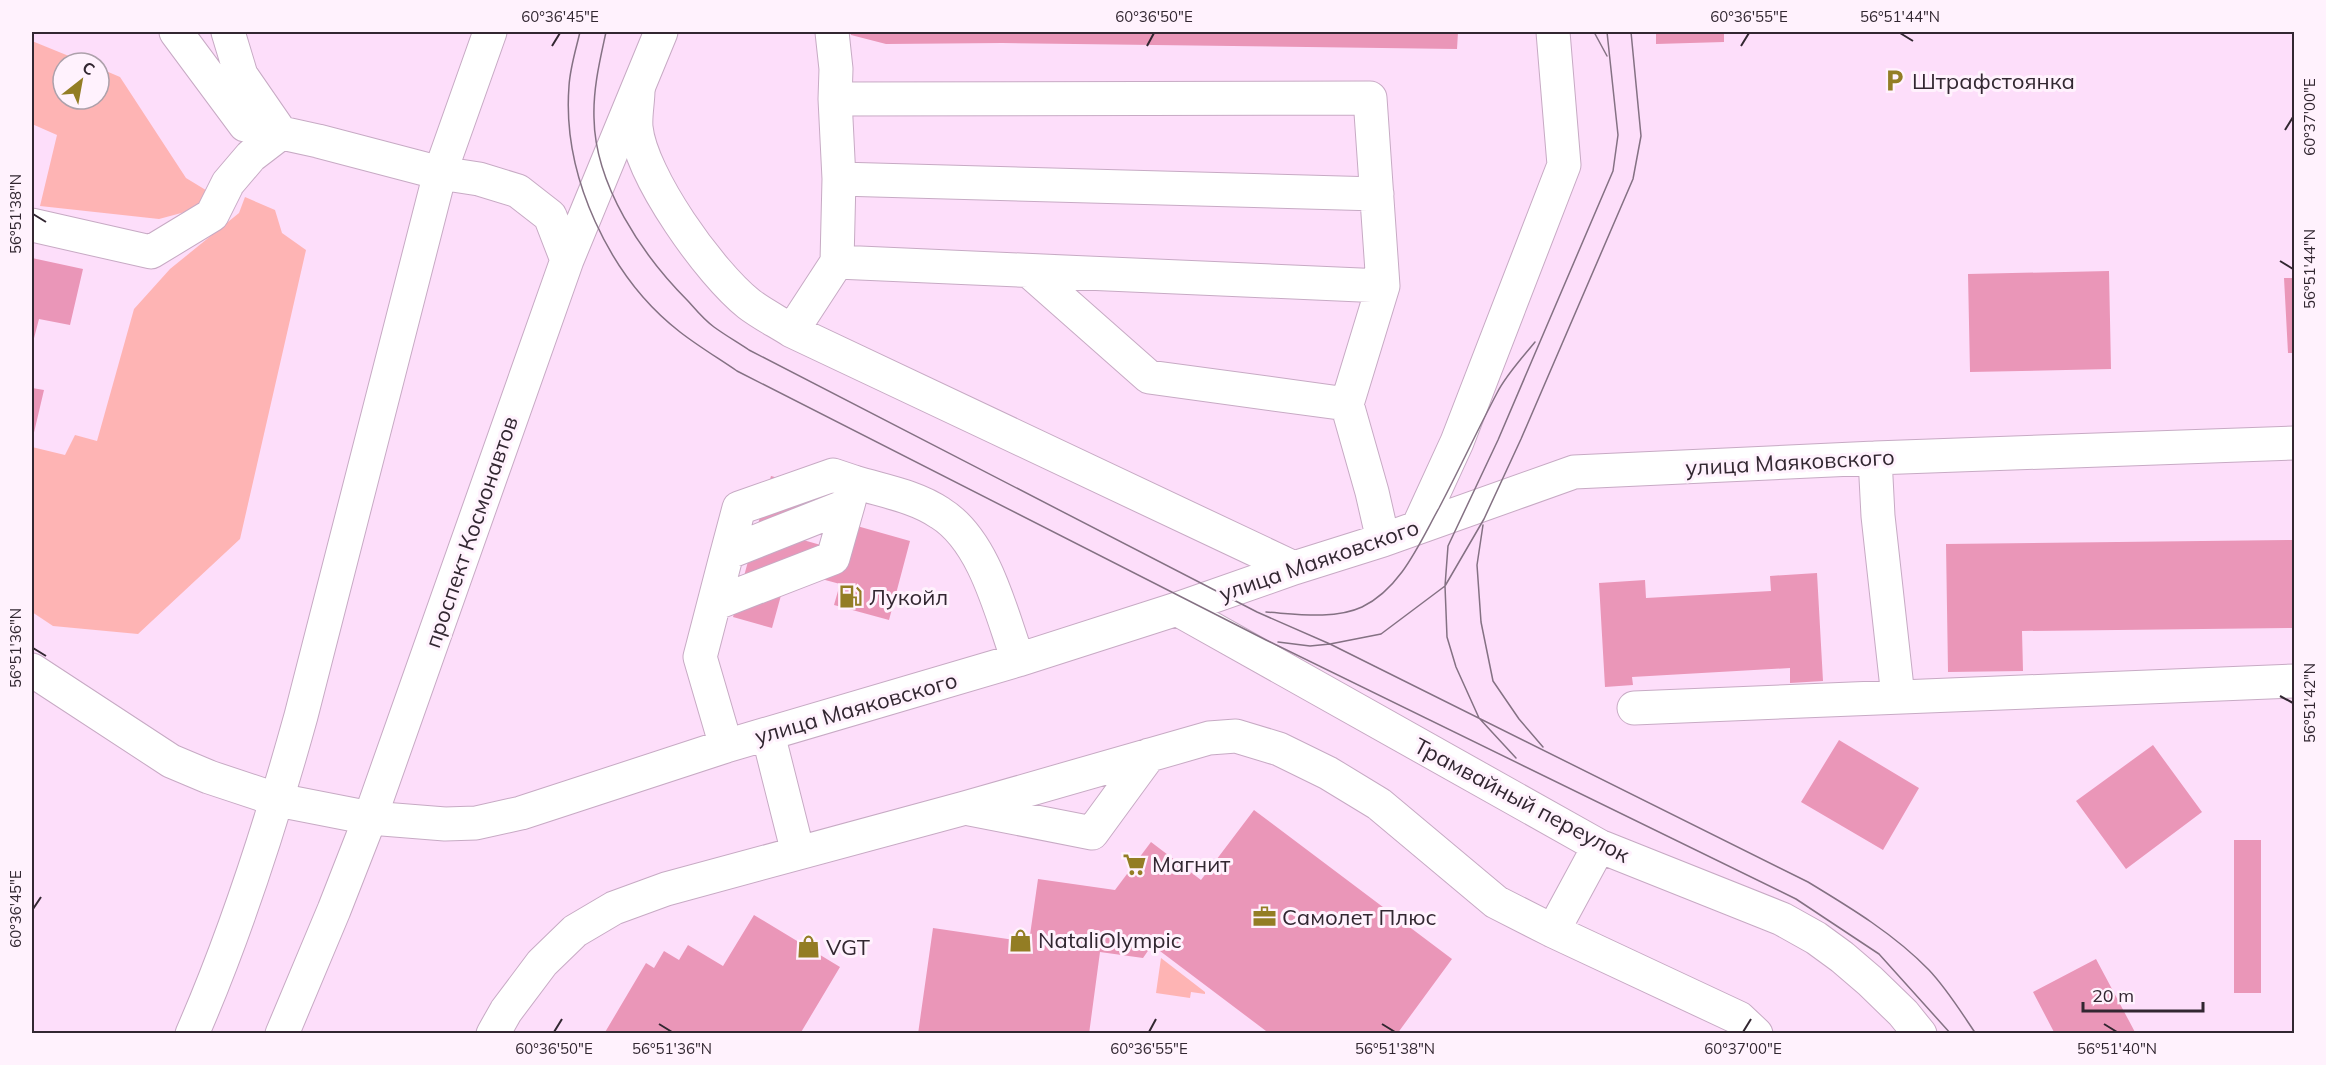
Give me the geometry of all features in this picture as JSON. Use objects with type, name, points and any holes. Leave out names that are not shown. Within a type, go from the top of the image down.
[{"type":"street","points":[[176,32],[245,125],[440,173],[479,179],[518,191],[550,216],[567,260]]},
{"type":"street","points":[[228,32],[241,75],[281,133]]},
{"type":"street","points":[[192,1034],[242,904],[278,800],[440,173],[490,32]]},
{"type":"street","name":"проспект Космонавтов","points":[[282,1034],[330,920],[369,818],[567,260],[661,32]]},
{"type":"street","points":[[792,331],[837,262],[839,179],[835,99],[836,69],[832,32]]},
{"type":"street","points":[[1418,527],[1456,442],[1564,165],[1553,32]]},
{"type":"street","points":[[639,85],[636,126],[640,145],[659,189],[706,261],[750,305],[792,331],[1294,568]]},
{"type":"street","points":[[835,99],[1370,98],[1383,286],[1347,404],[1383,540]]},
{"type":"street","points":[[32,225],[152,252],[212,214],[228,183],[251,156],[281,133]]},
{"type":"street","points":[[839,179],[1377,194]]},
{"type":"street","points":[[837,262],[1383,286]]},
{"type":"street","points":[[1029,271],[1149,377],[1347,404]]},
{"type":"street","name":"улица Маяковского","points":[[32,670],[171,761],[209,777],[278,800],[369,818],[445,824],[487,820],[521,813],[726,746],[1018,660],[1383,540],[1574,472],[1875,458],[2295,443]]},
{"type":"street","points":[[1875,458],[1878,516],[1898,697]]},
{"type":"street","points":[[726,746],[700,657],[740,507],[832,475],[851,494],[913,500],[942,513],[980,555],[1018,660]]},
{"type":"street","points":[[714,604],[833,558],[851,494]]},
{"type":"street","name":"Трамвайный переулок","points":[[1177,609],[1599,846],[1782,919],[1816,938],[1870,981],[1903,1013],[1920,1034]]},
{"type":"street","points":[[1634,708],[2295,681]]},
{"type":"street","points":[[768,734],[798,853]]},
{"type":"street","points":[[493,1034],[506,1011],[542,963],[575,931],[614,908],[666,889],[966,808],[1209,738],[1236,736],[1279,749],[1328,773],[1379,804],[1496,902],[1553,932],[1739,1018],[1756,1034]]},
{"type":"street","points":[[966,808],[1092,833],[1149,755]]},
{"type":"street","points":[[1553,932],[1599,846]]},
{"type":"shaded area","points":[[32,41],[57,51],[51,51],[51,111],[111,111],[111,73],[120,77],[186,178],[209,192],[200,208],[159,219],[40,206],[57,135],[32,124]]},
{"type":"shaded area","points":[[245,197],[275,210],[282,233],[306,250],[240,539],[138,634],[53,626],[32,612],[32,447],[65,455],[75,435],[97,441],[134,309],[170,269],[239,213]]},
{"type":"shaded area","points":[[1161,958],[1205,994],[1191,992],[1190,998],[1156,993]]},
{"type":"building","points":[[850,32],[1458,32],[1457,49],[1002,43],[886,44],[851,35]]},
{"type":"building","points":[[1656,32],[1724,32],[1724,42],[1656,44]]},
{"type":"building","points":[[32,258],[83,269],[70,325],[39,319],[32,346]]},
{"type":"building","points":[[2109,271],[2111,369],[1970,372],[1968,274]]},
{"type":"building","points":[[2284,278],[2294,278],[2294,353],[2288,353]]},
{"type":"building","points":[[32,388],[44,390],[32,441]]},
{"type":"building","points":[[771,476],[810,487],[796,538],[849,553],[857,526],[910,541],[889,620],[834,605],[840,584],[788,570],[772,628],[733,617]]},
{"type":"building","points":[[2294,540],[2294,628],[2022,631],[2023,671],[1948,672],[1946,544]]},
{"type":"building","points":[[1817,573],[1823,681],[1790,683],[1790,668],[1632,677],[1633,685],[1605,687],[1599,583],[1645,580],[1646,598],[1771,591],[1770,576]]},
{"type":"building","points":[[1839,740],[1919,788],[1883,850],[1801,802]]},
{"type":"building","points":[[2153,745],[2202,812],[2126,869],[2076,801]]},
{"type":"building","points":[[1254,810],[1452,959],[1397,1034],[1270,1034],[1152,945],[1143,958],[1100,952],[1089,1034],[918,1034],[933,928],[1029,942],[1038,879],[1115,890],[1151,842],[1201,880]]},
{"type":"building","points":[[2234,840],[2261,840],[2261,993],[2234,993]]},
{"type":"building","points":[[754,915],[840,967],[800,1034],[604,1034],[646,963],[654,968],[664,951],[679,960],[688,945],[723,966]]},
{"type":"building","points":[[2096,959],[2136,1034],[2055,1034],[2033,992]]},
{"type":"tram line","points":[[580,32],[569,86],[569,120],[573,154],[582,188],[595,222],[632,283],[680,332],[737,371],[1266,640],[1796,899],[1879,954],[1951,1034]]},
{"type":"tram line","points":[[606,32],[597,74],[594,118],[596,143],[612,193],[638,241],[671,283],[714,327],[749,350],[1257,612],[1330,644],[1808,882],[1871,922],[1916,957],[1942,985],[1976,1034]]},
{"type":"tram line","points":[[1594,32],[1607,56]]},
{"type":"tram line","points":[[1516,758],[1479,718],[1456,667],[1447,637],[1445,586],[1448,546],[1498,440],[1613,171],[1618,135],[1607,32]]},
{"type":"tram line","points":[[1278,642],[1310,646],[1381,634],[1445,586],[1484,519],[1633,179],[1641,136],[1631,32]]},
{"type":"tram line","points":[[1266,612],[1339,614],[1362,607],[1388,589],[1416,550],[1501,386],[1535,342]]},
{"type":"tram line","points":[[1483,525],[1477,565],[1481,622],[1493,681],[1519,719],[1543,747]]},
{"type":"place","name":"Штрафстоянка","points":[[1894,81]]},
{"type":"place","name":"Лукойл","points":[[851,597]]},
{"type":"place","name":"Магнит","points":[[1134,864]]},
{"type":"place","name":"Самолет Плюс","points":[[1264,917]]},
{"type":"place","name":"NataliOlympic","points":[[1020,940]]},
{"type":"place","name":"VGT","points":[[808,947]]}]
